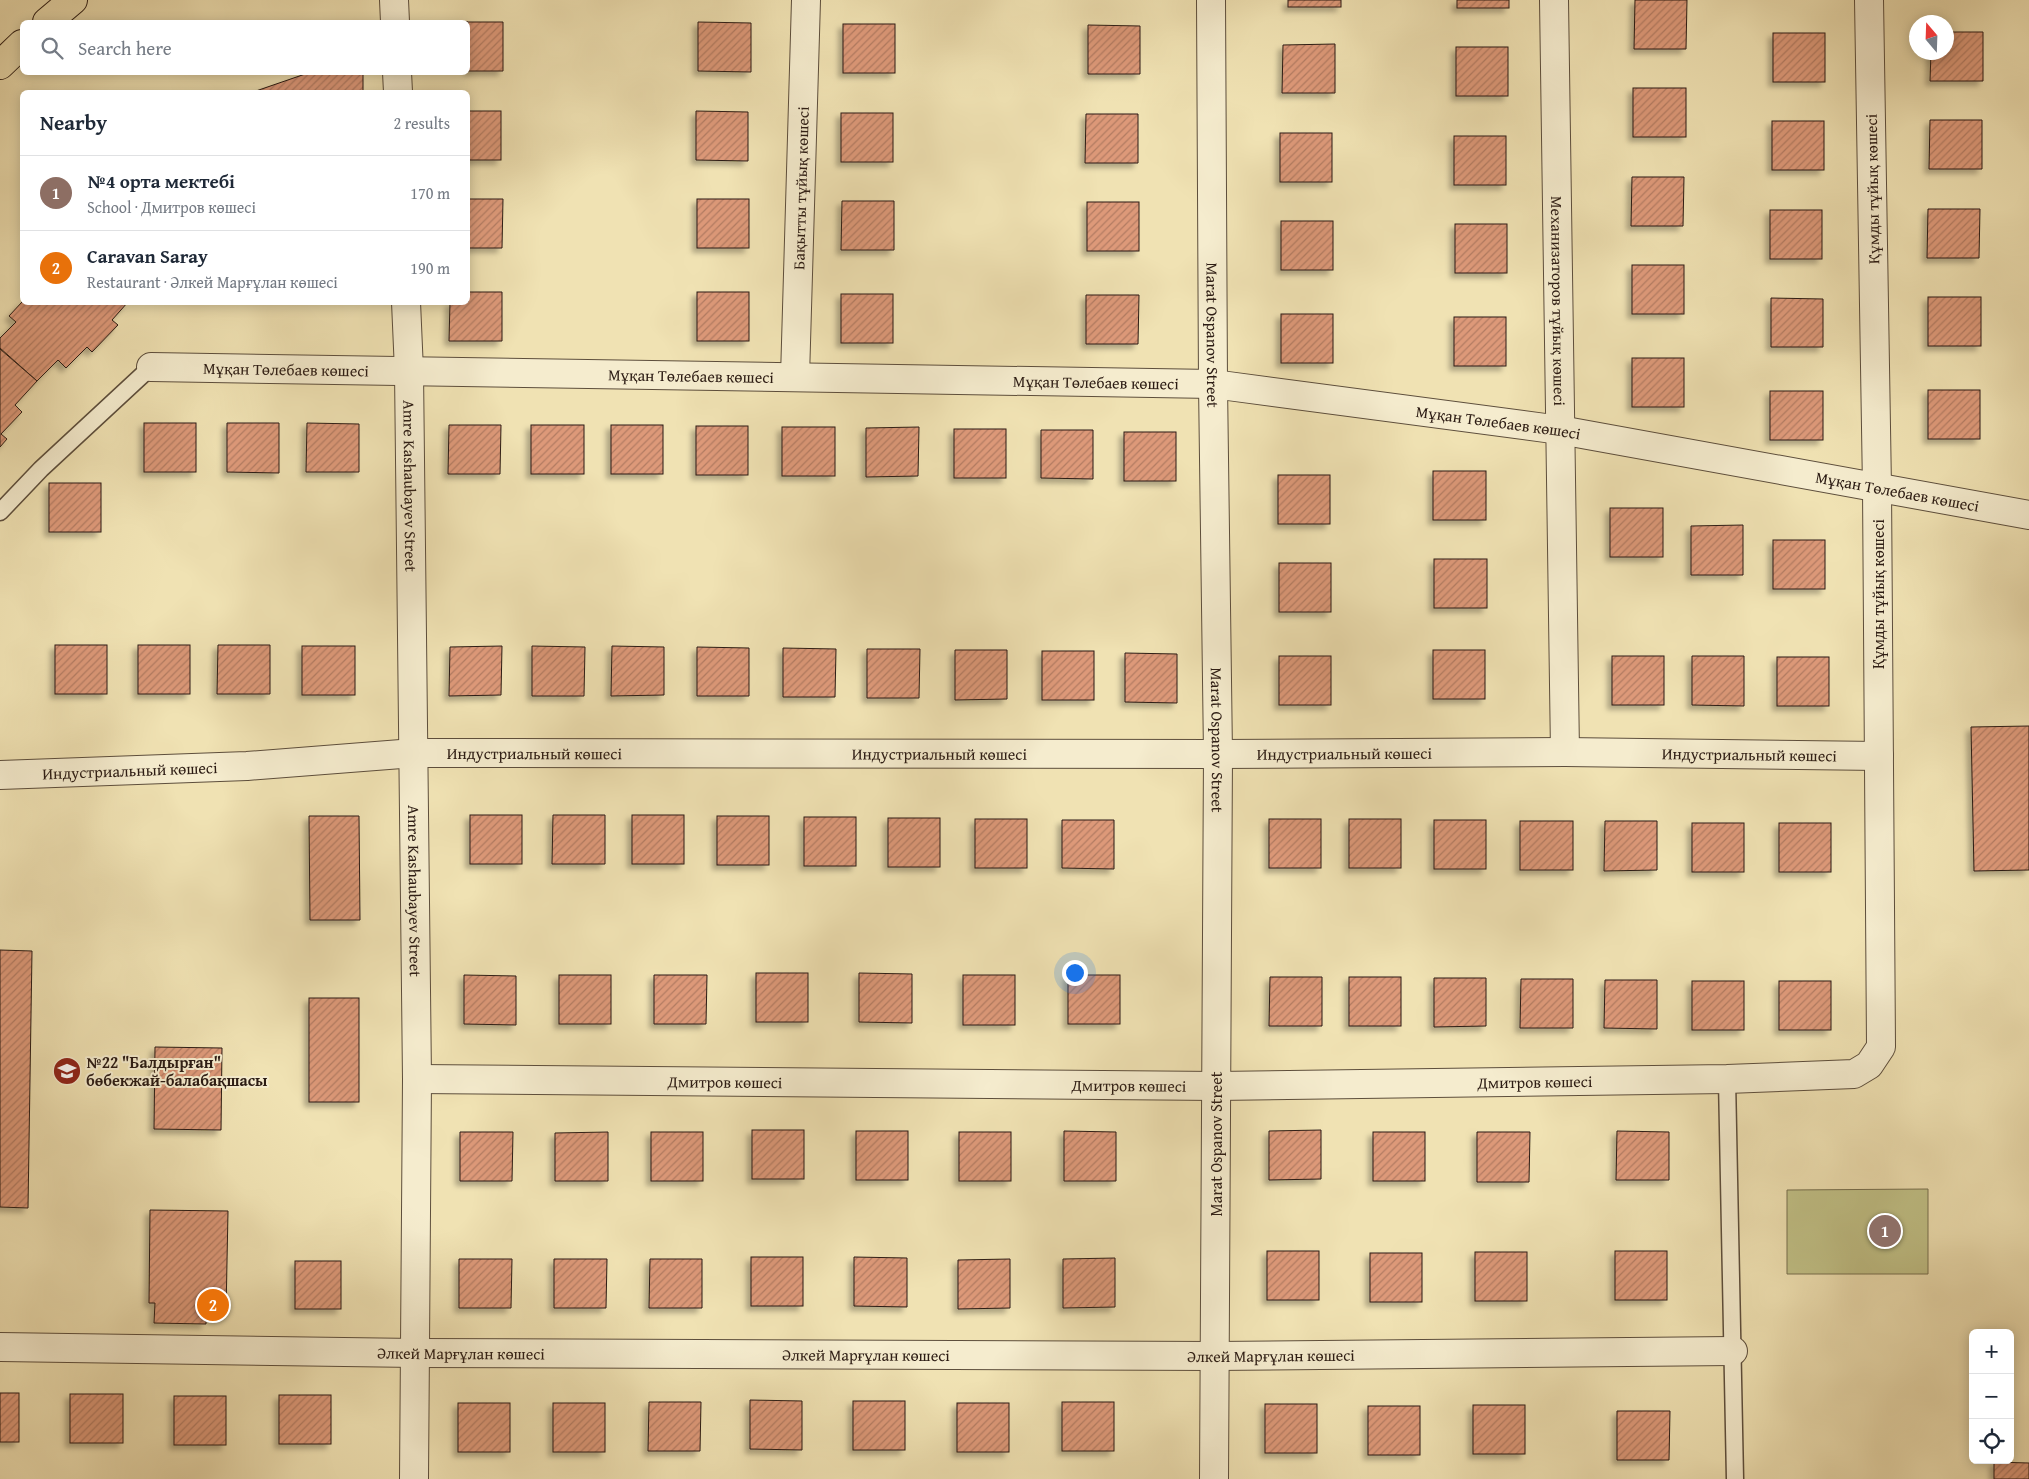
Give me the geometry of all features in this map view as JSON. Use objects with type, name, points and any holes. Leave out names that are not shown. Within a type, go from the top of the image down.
[{"type":"main road","points":[[49,20],[73,0]]},
{"type":"main road","points":[[0,65],[20,46]]},
{"type":"street","points":[[394,0],[395,20]]},
{"type":"street","name":"Бақытты тұйық көшесі","points":[[795,377],[806,0]]},
{"type":"street","name":"Marat Ospanov Street","points":[[1212,0],[1213,384],[1218,754],[1214,1479]]},
{"type":"street","name":"Механизаторов тұйық көшесі","points":[[1554,0],[1565,752]]},
{"type":"street","name":"Құмды тұйық көшесі","points":[[1869,0],[1877,488],[1880,1047],[1870,1065]]},
{"type":"street","points":[[397,75],[398,90]]},
{"type":"street","name":"Amre Kashaubayev Street","points":[[406,305],[409,371],[418,1079],[414,1479]]},
{"type":"street","name":"Мұқан Төлебаев көшесі","points":[[152,367],[1213,384],[1560,430],[2029,515]]},
{"type":"street","name":"Индустриальный көшесі","points":[[0,775],[247,766],[414,753],[1218,754],[1565,752],[1879,756]]},
{"type":"street","name":"Дмитров көшесі","points":[[418,1079],[1217,1086],[1727,1080],[1854,1074],[1870,1065]]},
{"type":"street","name":"Әлкей Марғұлан көшесі","points":[[0,1347],[416,1353],[1215,1356],[1733,1352]]},
{"type":"lane","points":[[0,512],[41,469],[152,367]]},
{"type":"lane","points":[[1727,1080],[1735,1479]]},
{"type":"green space","points":[[1928,1189],[1928,1274],[1787,1274],[1787,1190]]},
{"type":"building","points":[[1288,0],[1341,0],[1341,7],[1288,7]]},
{"type":"building","points":[[1457,0],[1509,0],[1509,8],[1457,8]]},
{"type":"building","points":[[1635,0],[1687,0],[1686,49],[1634,49]]},
{"type":"building","points":[[470,22],[503,22],[503,71],[470,71]]},
{"type":"building","points":[[698,22],[751,23],[751,72],[698,71]]},
{"type":"building","points":[[843,24],[895,24],[895,73],[843,73]]},
{"type":"building","points":[[1088,25],[1140,26],[1140,74],[1088,74]]},
{"type":"building","points":[[1954,32],[1983,32],[1983,81],[1930,81],[1931,60],[1954,60]]},
{"type":"building","points":[[1773,33],[1825,33],[1825,82],[1773,82]]},
{"type":"building","points":[[1335,44],[1335,93],[1282,93],[1283,45]]},
{"type":"building","points":[[1456,47],[1508,47],[1508,96],[1456,96]]},
{"type":"building","points":[[302,75],[363,75],[363,90],[259,90]]},
{"type":"building","points":[[1633,88],[1686,88],[1686,137],[1633,137]]},
{"type":"building","points":[[470,111],[501,111],[501,160],[470,160]]},
{"type":"building","points":[[696,111],[748,112],[748,161],[696,160]]},
{"type":"building","points":[[841,113],[893,113],[893,162],[841,162]]},
{"type":"building","points":[[1086,114],[1138,114],[1138,163],[1085,163]]},
{"type":"building","points":[[1930,120],[1982,120],[1982,169],[1929,169]]},
{"type":"building","points":[[1772,121],[1824,121],[1824,170],[1772,170]]},
{"type":"building","points":[[1280,133],[1332,133],[1332,182],[1280,182]]},
{"type":"building","points":[[1454,136],[1506,136],[1506,185],[1454,185]]},
{"type":"building","points":[[1632,177],[1684,177],[1683,226],[1631,226]]},
{"type":"building","points":[[470,199],[503,199],[502,248],[470,248]]},
{"type":"building","points":[[697,199],[749,199],[749,248],[697,248]]},
{"type":"building","points":[[842,201],[894,201],[894,250],[841,250]]},
{"type":"building","points":[[1087,202],[1139,202],[1139,251],[1087,251]]},
{"type":"building","points":[[1928,209],[1980,209],[1979,258],[1927,258]]},
{"type":"building","points":[[1770,210],[1822,210],[1822,259],[1770,259]]},
{"type":"building","points":[[1281,221],[1333,221],[1333,270],[1281,270]]},
{"type":"building","points":[[1455,224],[1507,224],[1507,273],[1455,273]]},
{"type":"building","points":[[1632,265],[1684,265],[1684,314],[1632,314]]},
{"type":"building","points":[[470,292],[502,292],[502,341],[449,341],[450,305],[470,305]]},
{"type":"building","points":[[697,292],[749,292],[749,341],[697,341]]},
{"type":"building","points":[[841,294],[893,294],[893,343],[841,343]]},
{"type":"building","points":[[1086,295],[1139,295],[1138,344],[1086,344]]},
{"type":"building","points":[[1928,297],[1981,297],[1981,346],[1928,346]]},
{"type":"building","points":[[1771,298],[1823,299],[1823,347],[1771,347]]},
{"type":"building","points":[[20,304],[125,305],[112,320],[118,325],[92,352],[87,347],[66,368],[58,360],[37,381],[0,348],[0,338],[16,322],[9,316]]},
{"type":"building","points":[[1281,314],[1333,314],[1333,363],[1281,363]]},
{"type":"building","points":[[1454,317],[1506,317],[1506,366],[1454,366]]},
{"type":"building","points":[[0,349],[37,381],[15,405],[22,412],[1,434],[7,439],[0,447]]},
{"type":"building","points":[[1632,358],[1684,358],[1684,407],[1632,407]]},
{"type":"building","points":[[1928,390],[1980,390],[1980,439],[1928,439]]},
{"type":"building","points":[[1770,391],[1823,391],[1823,440],[1770,440]]},
{"type":"building","points":[[144,423],[196,423],[196,472],[144,472]]},
{"type":"building","points":[[227,423],[279,423],[279,473],[227,472]]},
{"type":"building","points":[[307,423],[359,424],[359,472],[306,472]]},
{"type":"building","points":[[449,425],[501,425],[500,474],[448,474]]},
{"type":"building","points":[[531,425],[584,425],[584,474],[531,474]]},
{"type":"building","points":[[611,425],[663,425],[663,474],[611,474]]},
{"type":"building","points":[[696,426],[748,426],[748,475],[696,475]]},
{"type":"building","points":[[782,427],[835,427],[835,476],[782,476]]},
{"type":"building","points":[[919,427],[918,476],[866,477],[866,428]]},
{"type":"building","points":[[954,429],[1006,429],[1006,478],[954,478]]},
{"type":"building","points":[[1041,430],[1093,430],[1093,479],[1041,478]]},
{"type":"building","points":[[1124,432],[1176,432],[1176,481],[1124,481]]},
{"type":"building","points":[[1433,471],[1486,471],[1486,520],[1433,520]]},
{"type":"building","points":[[1278,475],[1330,475],[1330,524],[1278,524]]},
{"type":"building","points":[[49,483],[101,483],[101,532],[49,532]]},
{"type":"building","points":[[1610,508],[1663,508],[1663,557],[1610,557]]},
{"type":"building","points":[[1743,525],[1743,575],[1691,575],[1691,526]]},
{"type":"building","points":[[1773,540],[1825,540],[1825,589],[1773,589]]},
{"type":"building","points":[[1434,559],[1487,559],[1487,608],[1434,608]]},
{"type":"building","points":[[1279,563],[1331,563],[1331,612],[1279,612]]},
{"type":"building","points":[[55,645],[107,645],[107,694],[55,694]]},
{"type":"building","points":[[138,645],[190,645],[190,694],[138,694]]},
{"type":"building","points":[[218,645],[270,645],[270,694],[217,694]]},
{"type":"building","points":[[302,646],[355,646],[355,695],[302,695]]},
{"type":"building","points":[[502,646],[501,695],[449,696],[450,647]]},
{"type":"building","points":[[532,646],[585,647],[584,696],[532,696]]},
{"type":"building","points":[[612,646],[664,647],[664,695],[611,696]]},
{"type":"building","points":[[697,647],[749,648],[749,696],[697,696]]},
{"type":"building","points":[[783,648],[836,649],[835,697],[783,697]]},
{"type":"building","points":[[867,649],[920,649],[919,698],[867,698]]},
{"type":"building","points":[[955,650],[1007,650],[1007,699],[955,700]]},
{"type":"building","points":[[1433,650],[1485,650],[1485,699],[1433,699]]},
{"type":"building","points":[[1042,651],[1094,651],[1094,700],[1042,700]]},
{"type":"building","points":[[1125,653],[1177,654],[1177,703],[1125,702]]},
{"type":"building","points":[[1279,656],[1331,656],[1331,705],[1279,705]]},
{"type":"building","points":[[1612,656],[1664,656],[1664,705],[1612,705]]},
{"type":"building","points":[[1692,656],[1744,656],[1744,706],[1692,705]]},
{"type":"building","points":[[1777,657],[1829,657],[1829,706],[1777,706]]},
{"type":"building","points":[[2029,726],[2029,870],[1974,871],[1971,727]]},
{"type":"building","points":[[470,815],[522,815],[522,864],[470,864]]},
{"type":"building","points":[[553,815],[605,815],[605,864],[552,864]]},
{"type":"building","points":[[632,815],[684,815],[684,864],[632,864]]},
{"type":"building","points":[[309,816],[359,816],[360,920],[310,920]]},
{"type":"building","points":[[717,816],[769,816],[769,865],[717,865]]},
{"type":"building","points":[[804,817],[856,817],[856,866],[804,866]]},
{"type":"building","points":[[888,818],[940,818],[940,867],[888,867]]},
{"type":"building","points":[[975,819],[1027,819],[1027,868],[975,868]]},
{"type":"building","points":[[1269,819],[1321,819],[1321,868],[1269,868]]},
{"type":"building","points":[[1349,819],[1401,819],[1401,868],[1349,868]]},
{"type":"building","points":[[1062,820],[1114,820],[1114,869],[1062,868]]},
{"type":"building","points":[[1434,820],[1486,820],[1486,869],[1434,869]]},
{"type":"building","points":[[1520,821],[1573,821],[1573,870],[1520,870]]},
{"type":"building","points":[[1605,821],[1657,821],[1657,870],[1604,871]]},
{"type":"building","points":[[1692,823],[1744,823],[1744,872],[1692,872]]},
{"type":"building","points":[[1779,823],[1831,823],[1831,872],[1779,872]]},
{"type":"building","points":[[0,950],[32,951],[28,1208],[0,1207]]},
{"type":"building","points":[[756,973],[808,973],[808,1022],[756,1022]]},
{"type":"building","points":[[859,973],[912,974],[912,1023],[859,1022]]},
{"type":"building","points":[[464,975],[516,976],[516,1025],[464,1024]]},
{"type":"building","points":[[559,975],[611,975],[611,1024],[559,1024]]},
{"type":"building","points":[[654,975],[707,975],[706,1024],[654,1024]]},
{"type":"building","points":[[963,975],[1015,975],[1015,1025],[963,1025]]},
{"type":"building","points":[[1068,975],[1120,975],[1120,1024],[1068,1024]]},
{"type":"building","points":[[1270,977],[1322,977],[1322,1026],[1269,1026]]},
{"type":"building","points":[[1349,977],[1401,977],[1401,1026],[1349,1026]]},
{"type":"building","points":[[1434,978],[1486,978],[1486,1026],[1434,1027]]},
{"type":"building","points":[[1521,979],[1573,979],[1573,1028],[1520,1028]]},
{"type":"building","points":[[1605,980],[1657,980],[1657,1029],[1604,1028]]},
{"type":"building","points":[[1692,981],[1744,981],[1744,1030],[1692,1030]]},
{"type":"building","points":[[1779,981],[1831,981],[1831,1030],[1779,1030]]},
{"type":"building","points":[[309,998],[359,998],[359,1102],[309,1102]]},
{"type":"building","points":[[155,1047],[222,1048],[221,1130],[154,1129]]},
{"type":"building","points":[[752,1130],[804,1130],[804,1179],[752,1179]]},
{"type":"building","points":[[1321,1130],[1321,1179],[1269,1180],[1269,1131]]},
{"type":"building","points":[[856,1131],[908,1131],[908,1180],[856,1180]]},
{"type":"building","points":[[1064,1131],[1116,1132],[1116,1181],[1064,1181]]},
{"type":"building","points":[[1617,1131],[1669,1132],[1669,1180],[1616,1180]]},
{"type":"building","points":[[460,1132],[513,1132],[512,1181],[460,1181]]},
{"type":"building","points":[[608,1132],[608,1181],[555,1181],[555,1133]]},
{"type":"building","points":[[651,1132],[703,1132],[703,1181],[651,1181]]},
{"type":"building","points":[[959,1132],[1011,1132],[1011,1181],[959,1181]]},
{"type":"building","points":[[1373,1132],[1425,1132],[1425,1181],[1373,1181]]},
{"type":"building","points":[[1477,1132],[1530,1132],[1529,1182],[1477,1182]]},
{"type":"building","points":[[150,1210],[228,1211],[226,1313],[206,1312],[206,1324],[154,1323],[155,1303],[149,1303]]},
{"type":"building","points":[[1267,1251],[1319,1251],[1319,1300],[1267,1300]]},
{"type":"building","points":[[1615,1251],[1667,1251],[1667,1300],[1615,1300]]},
{"type":"building","points":[[1475,1252],[1527,1252],[1527,1301],[1475,1301]]},
{"type":"building","points":[[1370,1253],[1422,1253],[1422,1302],[1370,1302]]},
{"type":"building","points":[[751,1257],[803,1257],[803,1306],[751,1306]]},
{"type":"building","points":[[854,1257],[907,1258],[907,1307],[854,1306]]},
{"type":"building","points":[[1115,1258],[1115,1307],[1063,1308],[1063,1259]]},
{"type":"building","points":[[459,1259],[512,1259],[511,1308],[459,1308]]},
{"type":"building","points":[[554,1259],[607,1259],[606,1308],[554,1308]]},
{"type":"building","points":[[650,1259],[702,1259],[702,1308],[649,1308]]},
{"type":"building","points":[[1010,1259],[1010,1308],[958,1309],[958,1260]]},
{"type":"building","points":[[295,1261],[341,1261],[341,1309],[295,1309]]},
{"type":"building","points":[[0,1393],[19,1393],[19,1442],[0,1442]]},
{"type":"building","points":[[70,1394],[123,1394],[123,1443],[70,1443]]},
{"type":"building","points":[[279,1395],[331,1395],[331,1444],[279,1444]]},
{"type":"building","points":[[174,1396],[226,1396],[226,1445],[174,1445]]},
{"type":"building","points":[[750,1400],[802,1401],[802,1450],[750,1449]]},
{"type":"building","points":[[853,1401],[905,1401],[905,1450],[853,1450]]},
{"type":"building","points":[[649,1402],[701,1402],[700,1451],[648,1451]]},
{"type":"building","points":[[1062,1402],[1114,1402],[1114,1451],[1062,1451]]},
{"type":"building","points":[[458,1403],[510,1403],[510,1452],[458,1452]]},
{"type":"building","points":[[553,1403],[605,1403],[605,1452],[553,1452]]},
{"type":"building","points":[[957,1403],[1009,1403],[1009,1452],[957,1452]]},
{"type":"building","points":[[1265,1404],[1317,1404],[1317,1453],[1265,1453]]},
{"type":"building","points":[[1473,1405],[1525,1405],[1525,1454],[1473,1454]]},
{"type":"building","points":[[1368,1406],[1420,1406],[1420,1455],[1368,1455]]},
{"type":"building","points":[[1617,1411],[1670,1411],[1669,1460],[1617,1460]]},
{"type":"building","points":[[2029,1463],[2029,1479],[1994,1479],[1994,1464]]},
{"type":"place","name":"№22 \"Балдырған\" бөбекжай-балабақшасы","points":[[67,1071]]},
{"type":"place","name":"№4 орта мектебі","points":[[1885,1231]]},
{"type":"place","name":"Caravan Saray","points":[[213,1305]]}]
